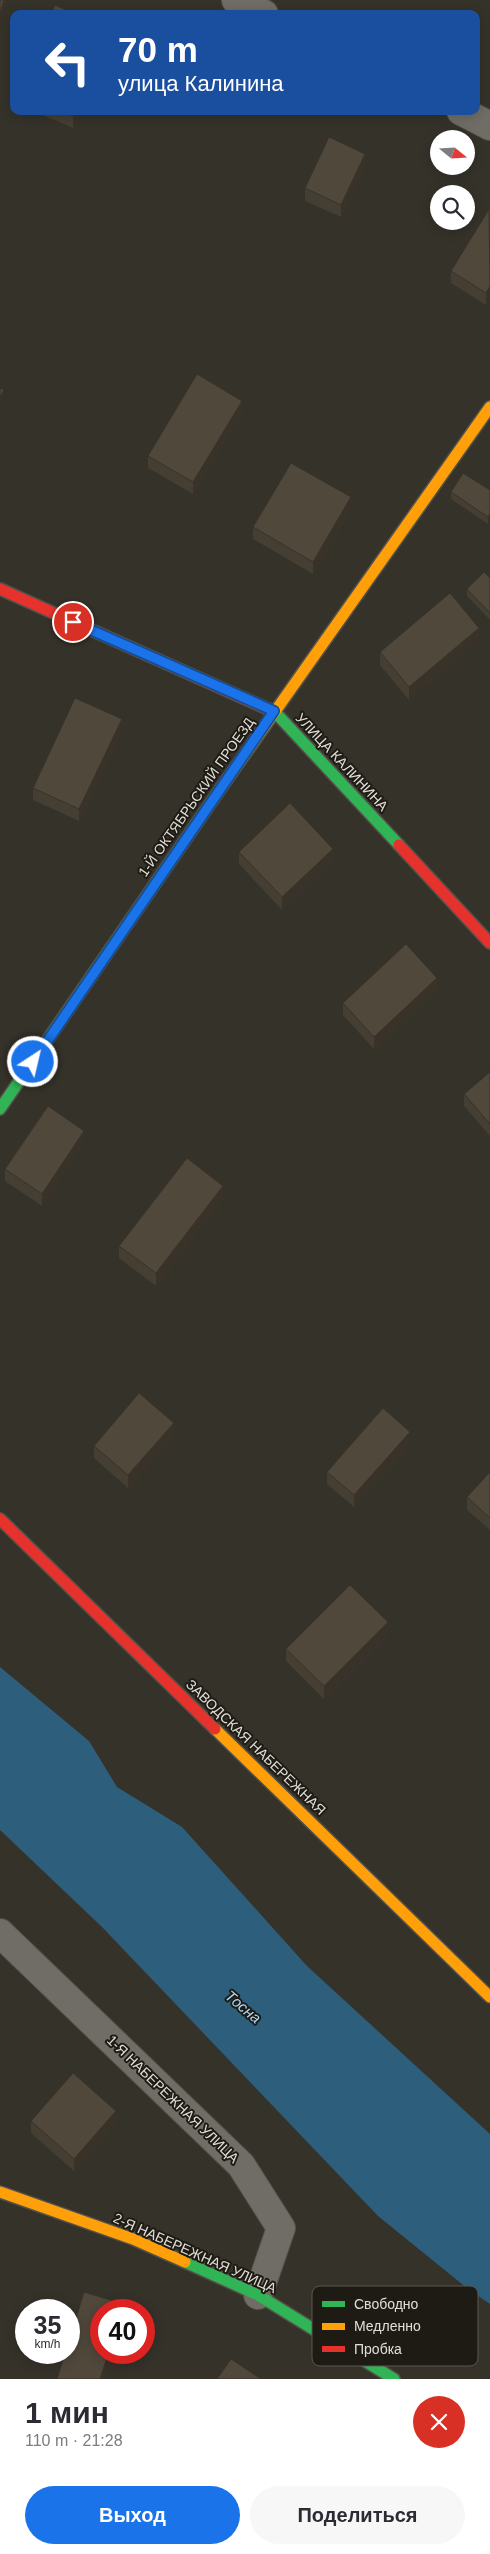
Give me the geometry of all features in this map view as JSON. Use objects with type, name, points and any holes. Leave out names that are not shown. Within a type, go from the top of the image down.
[{"type":"street","points":[[236,0],[256,10]]},
{"type":"street","points":[[469,115],[490,126]]},
{"type":"street","name":"1-Й ОКТЯБРЬСКИЙ ПРОЕЗД","points":[[0,1109],[274,711],[490,407]]},
{"type":"street","name":"УЛИЦА КАЛИНИНА","points":[[0,589],[274,711],[490,943]]},
{"type":"street","name":"ЗАВОДСКАЯ НАБЕРЕЖНАЯ","points":[[0,1519],[490,1997]]},
{"type":"street","name":"1-Я НАБЕРЕЖНАЯ УЛИЦА","points":[[0,1933],[241,2165],[281,2228],[258,2295]]},
{"type":"street","name":"2-Я НАБЕРЕЖНАЯ УЛИЦА","points":[[0,2192],[133,2239],[258,2295],[312,2328]]},
{"type":"street","name":"2-Я НАБЕРЕЖНАЯ УЛИЦА","points":[[373,2366],[394,2379]]},
{"type":"water","name":"Тосна","points":[[0,1667],[89,1741],[117,1787],[182,1827],[307,1966],[490,2134],[490,2304],[478,2296],[478,2286],[464,2286],[378,2216],[102,1927],[0,1830]]},
{"type":"building","points":[[0,0],[4,0],[0,14]]},
{"type":"building","points":[[55,5],[66,10],[53,10]]},
{"type":"building","points":[[329,137],[365,154],[341,205],[305,188]]},
{"type":"building","points":[[489,209],[490,286],[486,293],[451,271]]},
{"type":"building","points":[[197,374],[242,401],[193,482],[148,456]]},
{"type":"building","points":[[0,388],[4,390],[0,397]]},
{"type":"building","points":[[291,463],[351,497],[313,562],[253,527]]},
{"type":"building","points":[[463,473],[490,490],[490,514],[488,517],[451,492]]},
{"type":"building","points":[[484,572],[490,578],[490,613],[467,589]]},
{"type":"building","points":[[450,593],[479,628],[409,687],[380,652]]},
{"type":"building","points":[[75,698],[122,719],[79,809],[33,788]]},
{"type":"building","points":[[290,803],[333,849],[282,897],[239,852]]},
{"type":"building","points":[[406,944],[437,978],[374,1037],[343,1003]]},
{"type":"building","points":[[490,1072],[490,1124],[464,1094]]},
{"type":"building","points":[[48,1106],[84,1131],[42,1194],[5,1169]]},
{"type":"building","points":[[187,1158],[223,1186],[156,1273],[119,1246]]},
{"type":"building","points":[[139,1393],[174,1423],[128,1475],[94,1446]]},
{"type":"building","points":[[383,1408],[410,1432],[354,1495],[327,1472]]},
{"type":"building","points":[[490,1472],[490,1518],[467,1497]]},
{"type":"building","points":[[350,1585],[388,1622],[324,1686],[286,1649]]},
{"type":"building","points":[[73,2073],[116,2111],[74,2159],[31,2121]]},
{"type":"building","points":[[84,2292],[107,2299],[90,2299],[90,2364],[105,2364],[100,2379],[57,2379],[61,2364],[80,2364],[80,2305]]},
{"type":"building","points":[[231,2359],[261,2379],[217,2379]]},
{"type":"traffic: fast","points":[[268,709],[274,711],[399,845]]},
{"type":"traffic: fast","points":[[0,1109],[221,788]]},
{"type":"traffic: fast","points":[[185,2262],[258,2295],[312,2328]]},
{"type":"traffic: fast","points":[[373,2366],[394,2379]]},
{"type":"traffic: slow","points":[[221,788],[490,407]]},
{"type":"traffic: slow","points":[[215,1729],[490,1997]]},
{"type":"traffic: slow","points":[[0,2192],[133,2239],[185,2262]]},
{"type":"traffic: jam","points":[[0,589],[268,709]]},
{"type":"traffic: jam","points":[[399,845],[490,943]]},
{"type":"traffic: jam","points":[[0,1519],[215,1729]]},
{"type":"route","points":[[33,1062],[274,711],[73,622]]}]
